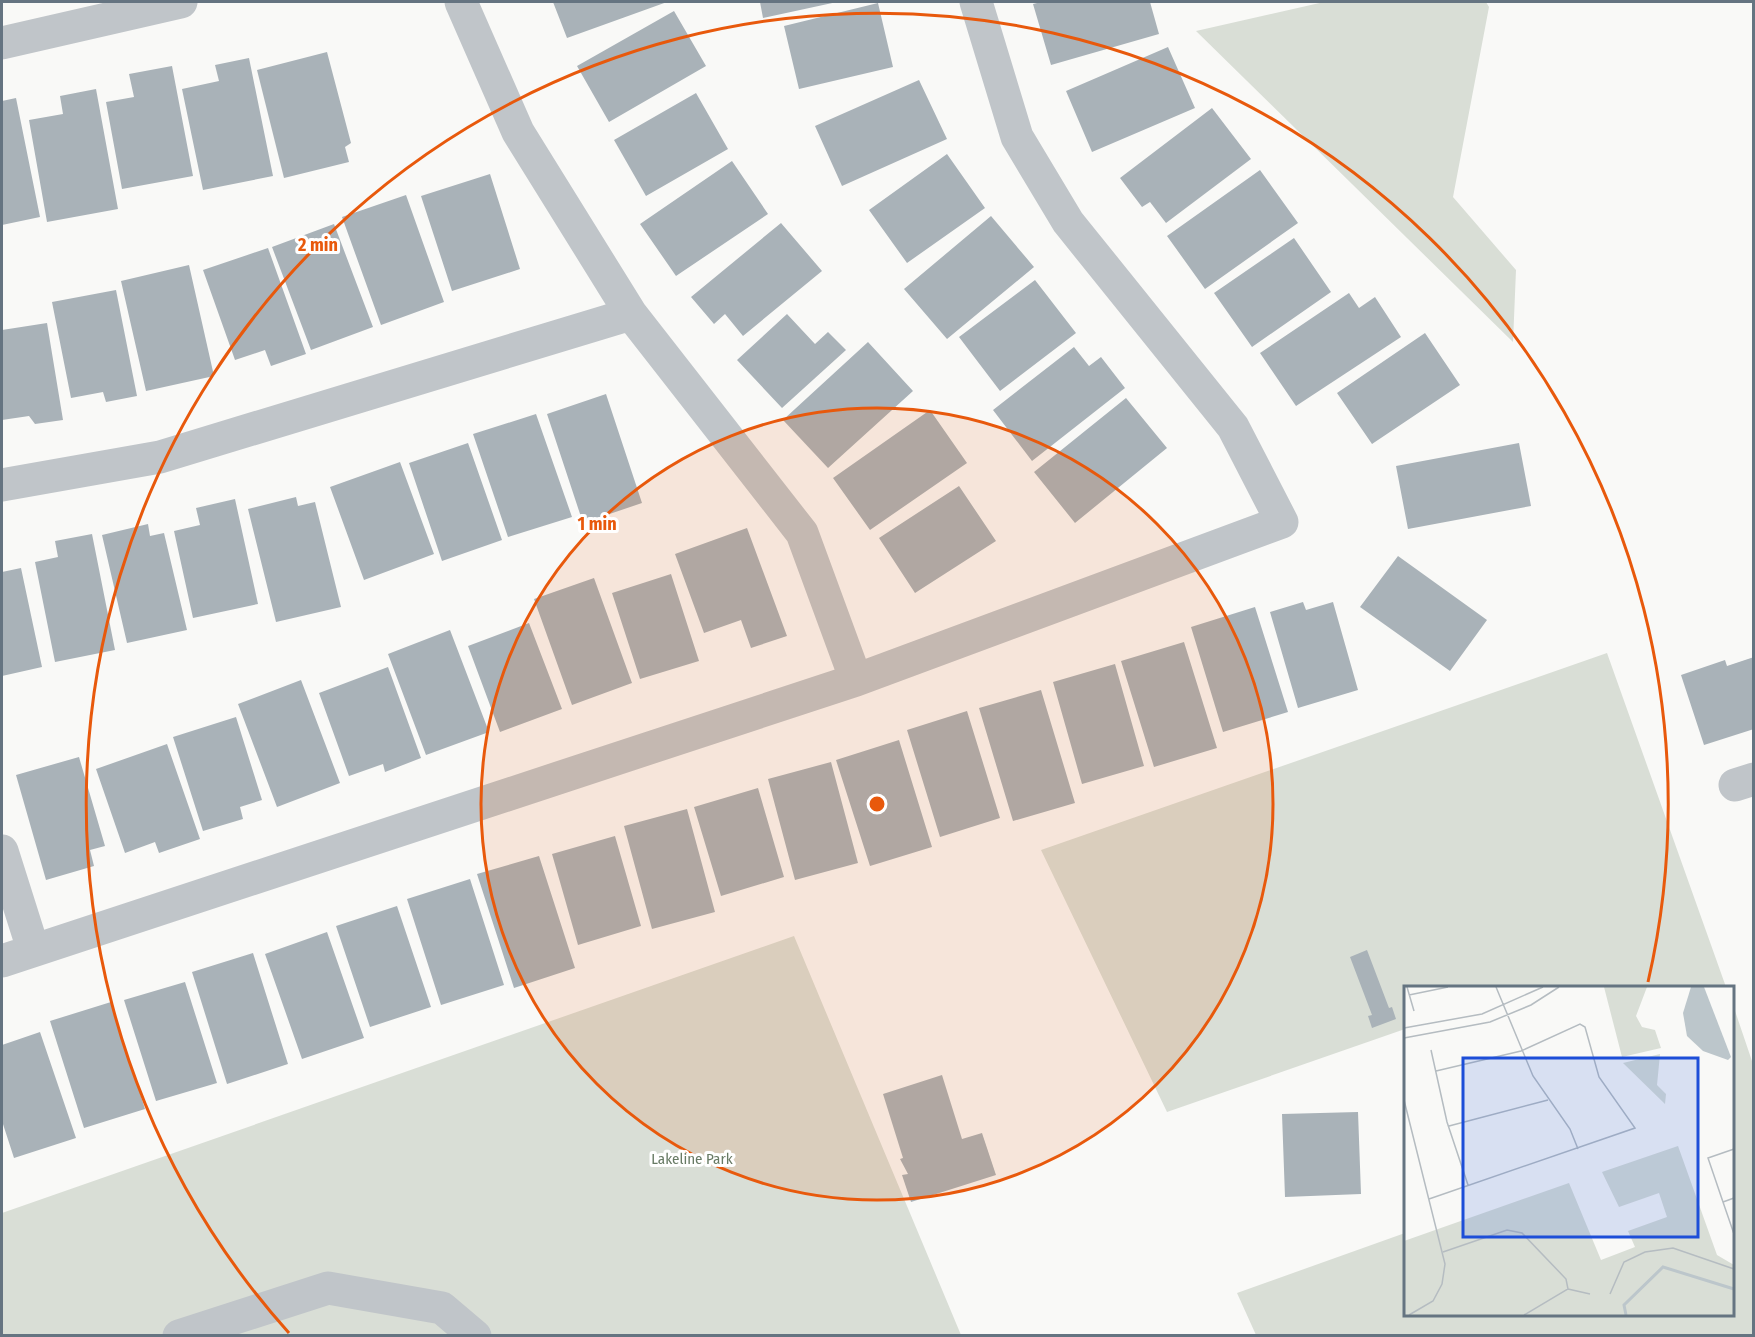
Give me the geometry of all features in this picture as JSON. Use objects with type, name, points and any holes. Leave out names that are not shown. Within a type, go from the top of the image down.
[{"type":"street","points":[[2,43],[181,2]]},
{"type":"street","points":[[461,2],[518,132],[631,314],[802,532],[856,680]]},
{"type":"street","points":[[2,961],[856,680],[1282,522],[1233,427],[1068,222],[1017,137],[976,2]]},
{"type":"street","points":[[2,485],[160,457],[631,314]]},
{"type":"street","points":[[2,851],[33,949]]},
{"type":"street","points":[[179,1335],[328,1288],[442,1308],[474,1335]]},
{"type":"green space","points":[[1324,2],[1486,2],[1489,7],[1453,197],[1516,270],[1513,342],[1196,31]]},
{"type":"green space","points":[[1607,653],[1726,986],[1404,986],[1404,1029],[1167,1112],[1041,850]]},
{"type":"green space","name":"Lakeline Park","points":[[794,936],[961,1335],[2,1335],[2,1213]]},
{"type":"green space","points":[[1734,1008],[1753,1064],[1753,1335],[1256,1335],[1237,1293],[1404,1233],[1404,1316],[1734,1316]]},
{"type":"building","points":[[553,2],[667,2],[567,38]]},
{"type":"building","points":[[760,2],[837,2],[763,18]]},
{"type":"building","points":[[1041,2],[1150,2],[1159,34],[1051,65],[1033,4]]},
{"type":"building","points":[[878,3],[893,67],[799,89],[784,26]]},
{"type":"building","points":[[674,11],[706,66],[609,122],[577,66]]},
{"type":"building","points":[[1168,47],[1195,108],[1092,152],[1066,91]]},
{"type":"building","points":[[327,52],[351,143],[345,147],[349,162],[284,178],[257,70]]},
{"type":"building","points":[[249,58],[273,176],[203,190],[182,89],[219,81],[215,65]]},
{"type":"building","points":[[172,66],[193,176],[122,189],[106,102],[134,97],[129,74]]},
{"type":"building","points":[[919,80],[947,139],[842,186],[815,126]]},
{"type":"building","points":[[96,89],[118,209],[47,222],[29,120],[63,114],[60,96]]},
{"type":"building","points":[[696,93],[728,149],[646,196],[614,140]]},
{"type":"building","points":[[16,98],[40,217],[2,225],[2,101]]},
{"type":"building","points":[[1212,108],[1251,159],[1166,223],[1150,202],[1142,207],[1120,178]]},
{"type":"building","points":[[947,154],[985,208],[907,263],[869,210]]},
{"type":"building","points":[[732,161],[768,214],[676,276],[640,224]]},
{"type":"building","points":[[1260,170],[1298,223],[1205,289],[1167,236]]},
{"type":"building","points":[[490,174],[520,269],[452,291],[421,196]]},
{"type":"building","points":[[406,195],[444,302],[381,325],[342,217]]},
{"type":"building","points":[[991,216],[1034,267],[947,339],[904,289]]},
{"type":"building","points":[[781,223],[822,271],[743,336],[725,314],[714,324],[691,297]]},
{"type":"building","points":[[334,224],[373,327],[311,350],[272,247]]},
{"type":"building","points":[[1294,238],[1331,292],[1252,347],[1214,293]]},
{"type":"building","points":[[268,248],[306,354],[271,366],[265,350],[235,360],[203,270]]},
{"type":"building","points":[[189,265],[214,376],[146,391],[121,281]]},
{"type":"building","points":[[1035,280],[1076,333],[1000,391],[959,337]]},
{"type":"building","points":[[116,290],[137,396],[106,402],[103,392],[71,398],[52,302]]},
{"type":"building","points":[[1349,293],[1359,308],[1375,297],[1401,337],[1296,406],[1260,353]]},
{"type":"building","points":[[787,314],[815,344],[828,332],[846,350],[782,408],[737,360]]},
{"type":"building","points":[[47,323],[63,420],[35,424],[29,416],[2,420],[2,330]]},
{"type":"building","points":[[1425,333],[1460,385],[1372,444],[1337,393]]},
{"type":"building","points":[[868,342],[913,391],[828,468],[783,420]]},
{"type":"building","points":[[1074,347],[1089,366],[1101,357],[1125,388],[1032,461],[993,410]]},
{"type":"building","points":[[606,394],[642,503],[583,523],[547,414]]},
{"type":"building","points":[[1126,398],[1167,448],[1075,523],[1034,472]]},
{"type":"building","points":[[930,410],[967,463],[870,530],[833,478]]},
{"type":"building","points":[[536,414],[572,517],[508,537],[473,434]]},
{"type":"building","points":[[468,443],[502,540],[442,561],[409,463]]},
{"type":"building","points":[[1519,443],[1531,506],[1408,529],[1396,466]]},
{"type":"building","points":[[400,462],[434,554],[364,580],[330,487]]},
{"type":"building","points":[[959,486],[996,541],[915,593],[879,538]]},
{"type":"building","points":[[296,497],[298,506],[315,502],[341,607],[276,622],[248,509]]},
{"type":"building","points":[[235,499],[258,604],[193,618],[174,531],[200,525],[196,508]]},
{"type":"building","points":[[148,524],[150,536],[164,533],[187,630],[127,643],[102,535]]},
{"type":"building","points":[[747,528],[787,636],[751,648],[741,620],[704,633],[675,554]]},
{"type":"building","points":[[92,534],[115,650],[55,662],[35,562],[58,557],[55,541]]},
{"type":"building","points":[[1398,556],[1487,620],[1450,671],[1360,607]]},
{"type":"building","points":[[21,568],[42,667],[2,676],[2,572]]},
{"type":"building","points":[[671,574],[699,661],[640,679],[612,593]]},
{"type":"building","points":[[594,578],[632,683],[572,705],[534,599]]},
{"type":"building","points":[[1303,602],[1306,610],[1333,602],[1358,690],[1298,708],[1270,612]]},
{"type":"building","points":[[1255,607],[1288,712],[1223,732],[1191,627]]},
{"type":"building","points":[[529,623],[562,709],[500,732],[468,646]]},
{"type":"building","points":[[450,630],[489,732],[426,755],[388,654]]},
{"type":"building","points":[[1184,642],[1217,748],[1154,767],[1121,661]]},
{"type":"building","points":[[1754,657],[1754,729],[1704,745],[1681,675],[1725,660],[1727,666]]},
{"type":"building","points":[[1115,664],[1144,766],[1082,784],[1053,682]]},
{"type":"building","points":[[388,667],[421,758],[385,772],[383,764],[349,776],[319,693]]},
{"type":"building","points":[[301,680],[340,783],[277,807],[238,704]]},
{"type":"building","points":[[1041,690],[1075,803],[1013,821],[979,708]]},
{"type":"building","points":[[967,711],[1000,818],[940,837],[907,730]]},
{"type":"building","points":[[236,717],[262,800],[240,807],[243,819],[203,831],[173,737]]},
{"type":"building","points":[[899,740],[932,847],[870,866],[836,760]]},
{"type":"building","points":[[167,744],[200,839],[159,853],[155,842],[125,853],[96,769]]},
{"type":"building","points":[[79,757],[105,846],[90,850],[94,866],[46,880],[16,775]]},
{"type":"building","points":[[831,762],[858,863],[795,880],[768,779]]},
{"type":"building","points":[[758,788],[784,877],[721,896],[694,807]]},
{"type":"building","points":[[687,809],[715,912],[652,929],[624,826]]},
{"type":"building","points":[[615,836],[641,926],[578,945],[552,854]]},
{"type":"building","points":[[539,856],[575,968],[514,988],[477,874]]},
{"type":"building","points":[[470,879],[504,985],[441,1005],[407,899]]},
{"type":"building","points":[[397,906],[431,1007],[370,1027],[336,926]]},
{"type":"building","points":[[327,932],[364,1038],[302,1059],[265,954]]},
{"type":"building","points":[[1367,950],[1389,1008],[1392,1007],[1396,1019],[1372,1028],[1368,1016],[1372,1015],[1350,957]]},
{"type":"building","points":[[253,953],[288,1064],[227,1084],[192,972]]},
{"type":"building","points":[[185,982],[217,1083],[156,1101],[124,1000]]},
{"type":"building","points":[[111,1002],[145,1109],[84,1128],[50,1021]]},
{"type":"building","points":[[40,1032],[76,1138],[14,1158],[2,1121],[2,1045]]},
{"type":"building","points":[[942,1075],[962,1139],[982,1133],[996,1175],[911,1202],[902,1175],[908,1174],[900,1159],[903,1158],[883,1094]]},
{"type":"building","points":[[1358,1112],[1361,1194],[1285,1197],[1282,1114]]}]
